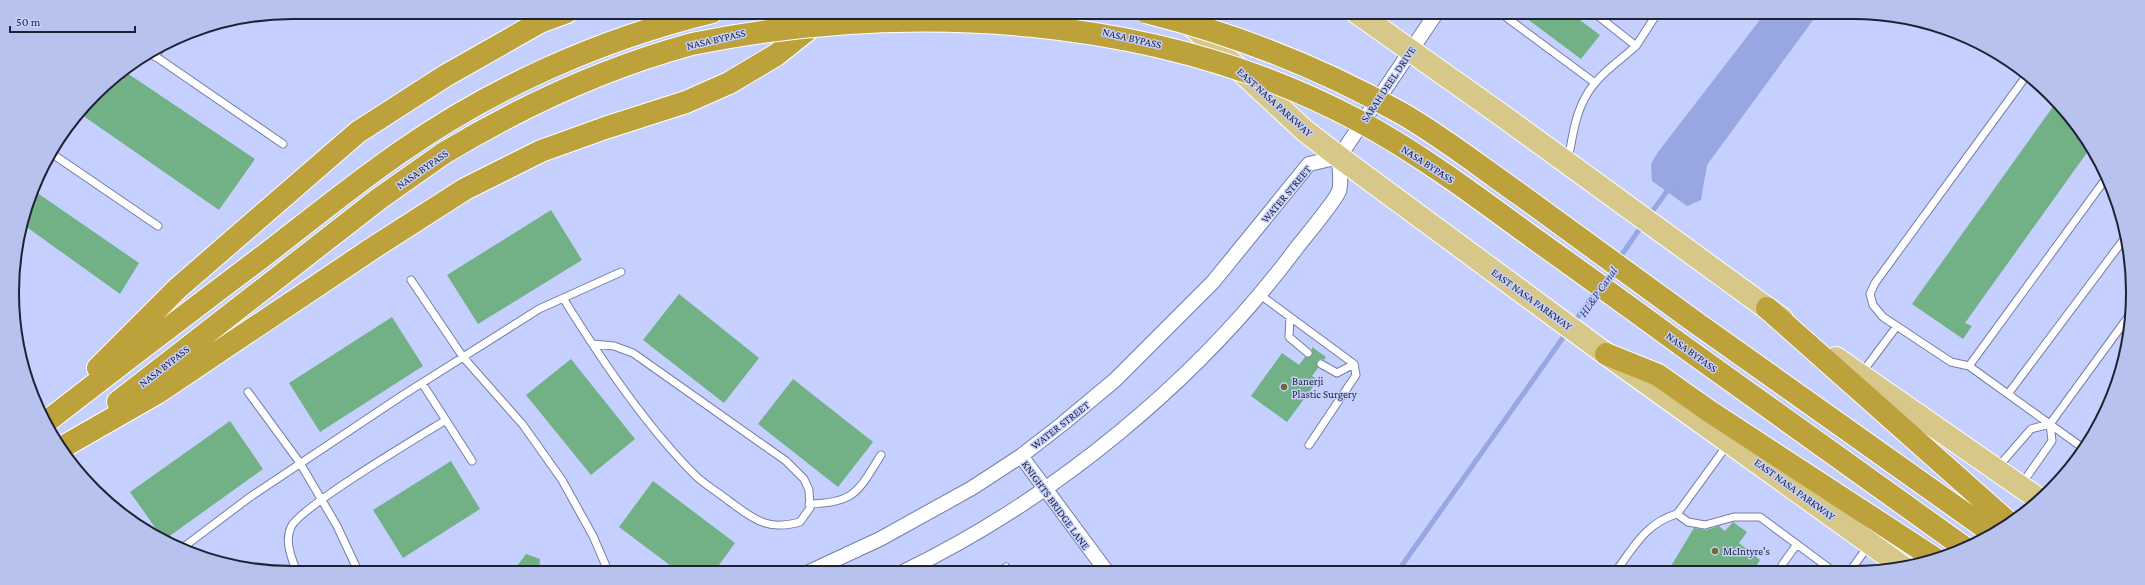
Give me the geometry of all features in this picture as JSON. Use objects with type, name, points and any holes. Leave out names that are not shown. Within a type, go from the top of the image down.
[{"type":"highway","points":[[49,417],[178,288],[358,132],[444,76],[540,22],[548,19]]},
{"type":"highway","points":[[50,418],[373,172],[431,131],[482,101],[561,63],[637,33],[687,19]]},
{"type":"highway","points":[[66,445],[157,393],[370,250],[466,189],[541,151],[605,128],[686,102],[729,83],[776,56],[821,19]]},
{"type":"highway","name":"NASA BYPASS","points":[[65,444],[380,198],[444,152],[501,119],[587,80],[662,52],[736,33],[824,19]]},
{"type":"highway","name":"NASA BYPASS","points":[[1020,19],[1050,22],[1140,39],[1203,57],[1269,80],[1356,120],[1439,170],[1959,544]]},
{"type":"highway","points":[[1170,19],[1229,36],[1277,54],[1330,77],[1401,113],[1449,143],[1695,322],[1988,530]]},
{"type":"highway","points":[[1767,308],[2005,519]]},
{"type":"highway","points":[[1606,354],[1658,375],[1709,411],[1929,555]]},
{"type":"main road","name":"EAST NASA PARKWAY","points":[[1185,19],[1304,130],[1339,157],[1606,354],[1897,563]]},
{"type":"main road","points":[[1366,19],[1568,163],[1859,375],[2035,496]]},
{"type":"street","name":"SARAH DEEL DRIVE","points":[[1339,157],[1432,19]]},
{"type":"street","points":[[915,566],[954,546],[1044,488],[1125,428],[1171,387],[1221,338],[1259,294],[1289,258],[1339,191],[1339,157]]},
{"type":"street","name":"WATER STREET","points":[[821,566],[921,517],[972,488],[1021,456],[1089,402],[1172,324],[1218,276],[1309,164],[1339,157]]},
{"type":"street","name":"KNIGHTS BRIDGE LANE","points":[[1021,456],[1102,566]]},
{"type":"lane","points":[[1509,19],[1595,83]]},
{"type":"lane","points":[[1602,19],[1636,46]]},
{"type":"lane","points":[[1568,163],[1575,122],[1582,101],[1595,83],[1636,46],[1653,19]]},
{"type":"lane","points":[[155,56],[283,144]]},
{"type":"lane","points":[[2024,80],[1875,283],[1870,294],[1873,305],[1883,317],[1951,362],[1969,366],[2079,445]]},
{"type":"lane","points":[[56,156],[158,226]]},
{"type":"lane","points":[[1969,366],[2103,183]]},
{"type":"lane","points":[[2008,394],[2122,242]]},
{"type":"lane","points":[[187,545],[250,497],[300,463],[463,357],[540,309],[622,272]]},
{"type":"lane","points":[[411,280],[463,357],[523,425],[562,480],[606,566]]},
{"type":"lane","points":[[1259,294],[1354,364],[1356,375],[1309,445]]},
{"type":"lane","points":[[564,298],[593,344],[665,442],[704,482],[745,513],[764,523],[777,526],[800,522],[810,508],[809,490],[804,479],[786,461],[633,353],[614,346],[593,344]]},
{"type":"lane","points":[[1290,317],[1289,337],[1308,353]]},
{"type":"lane","points":[[1997,469],[2031,429],[2050,424],[2124,322]]},
{"type":"lane","points":[[1859,375],[1897,326]]},
{"type":"lane","points":[[1321,364],[1337,373],[1354,364]]},
{"type":"lane","points":[[422,383],[472,461]]},
{"type":"lane","points":[[248,392],[300,463],[337,526],[356,566]]},
{"type":"lane","points":[[295,566],[287,539],[291,525],[322,500],[446,420]]},
{"type":"lane","points":[[2021,485],[2052,441],[2050,424]]},
{"type":"lane","points":[[1620,566],[1647,530],[1663,518],[1676,514],[1729,442]]},
{"type":"lane","points":[[810,504],[837,502],[858,491],[881,455]]},
{"type":"lane","points":[[1676,514],[1688,522],[1705,525],[1734,517],[1760,517],[1826,566]]},
{"type":"lane","points":[[1854,566],[1870,543]]},
{"type":"lane","points":[[1782,566],[1797,544]]},
{"type":"water","points":[[1761,19],[1814,19],[1707,165],[1701,200],[1687,206],[1652,181],[1651,164],[1658,152]]},
{"type":"building","points":[[1527,19],[1578,19],[1600,35],[1581,59]]},
{"type":"building","points":[[129,74],[255,159],[219,210],[84,116],[99,99]]},
{"type":"building","points":[[2053,107],[2069,126],[2087,153],[1965,323],[1972,326],[1963,339],[1912,304]]},
{"type":"building","points":[[38,193],[139,263],[120,294],[27,227]]},
{"type":"building","points":[[551,210],[582,260],[478,324],[447,275]]},
{"type":"building","points":[[679,294],[759,358],[724,403],[643,340]]},
{"type":"building","points":[[392,317],[423,366],[320,432],[289,383]]},
{"type":"building","name":"Banerji Plastic Surgery","points":[[1312,347],[1326,357],[1324,360],[1321,359],[1317,361],[1318,368],[1312,376],[1318,380],[1287,422],[1251,396],[1282,353],[1299,365],[1305,357],[1312,356]]},
{"type":"building","points":[[571,359],[635,439],[591,475],[526,395]]},
{"type":"building","points":[[793,379],[873,442],[838,487],[758,424]]},
{"type":"building","points":[[230,421],[263,469],[169,536],[156,529],[130,492]]},
{"type":"building","points":[[451,461],[480,509],[403,558],[373,510]]},
{"type":"building","points":[[653,481],[735,543],[718,566],[671,566],[619,527]]},
{"type":"building","name":"McIntyre's","points":[[1733,522],[1747,532],[1739,543],[1760,560],[1756,566],[1671,566],[1694,528],[1706,530],[1719,526],[1725,531]]},
{"type":"building","points":[[526,554],[540,559],[540,566],[517,566]]},
{"type":"waterway","name":"HL&P Canal","points":[[1649,216],[1670,187]]},
{"type":"waterway","name":"HL&P Canal","points":[[1618,260],[1643,224]]},
{"type":"waterway","name":"HL&P Canal","points":[[1573,324],[1597,290]]},
{"type":"waterway","name":"HL&P Canal","points":[[1402,566],[1567,332]]},
{"type":"place","name":"Banerji Plastic Surgery","points":[[1284,387]]},
{"type":"place","name":"McIntyre's","points":[[1715,551]]}]
